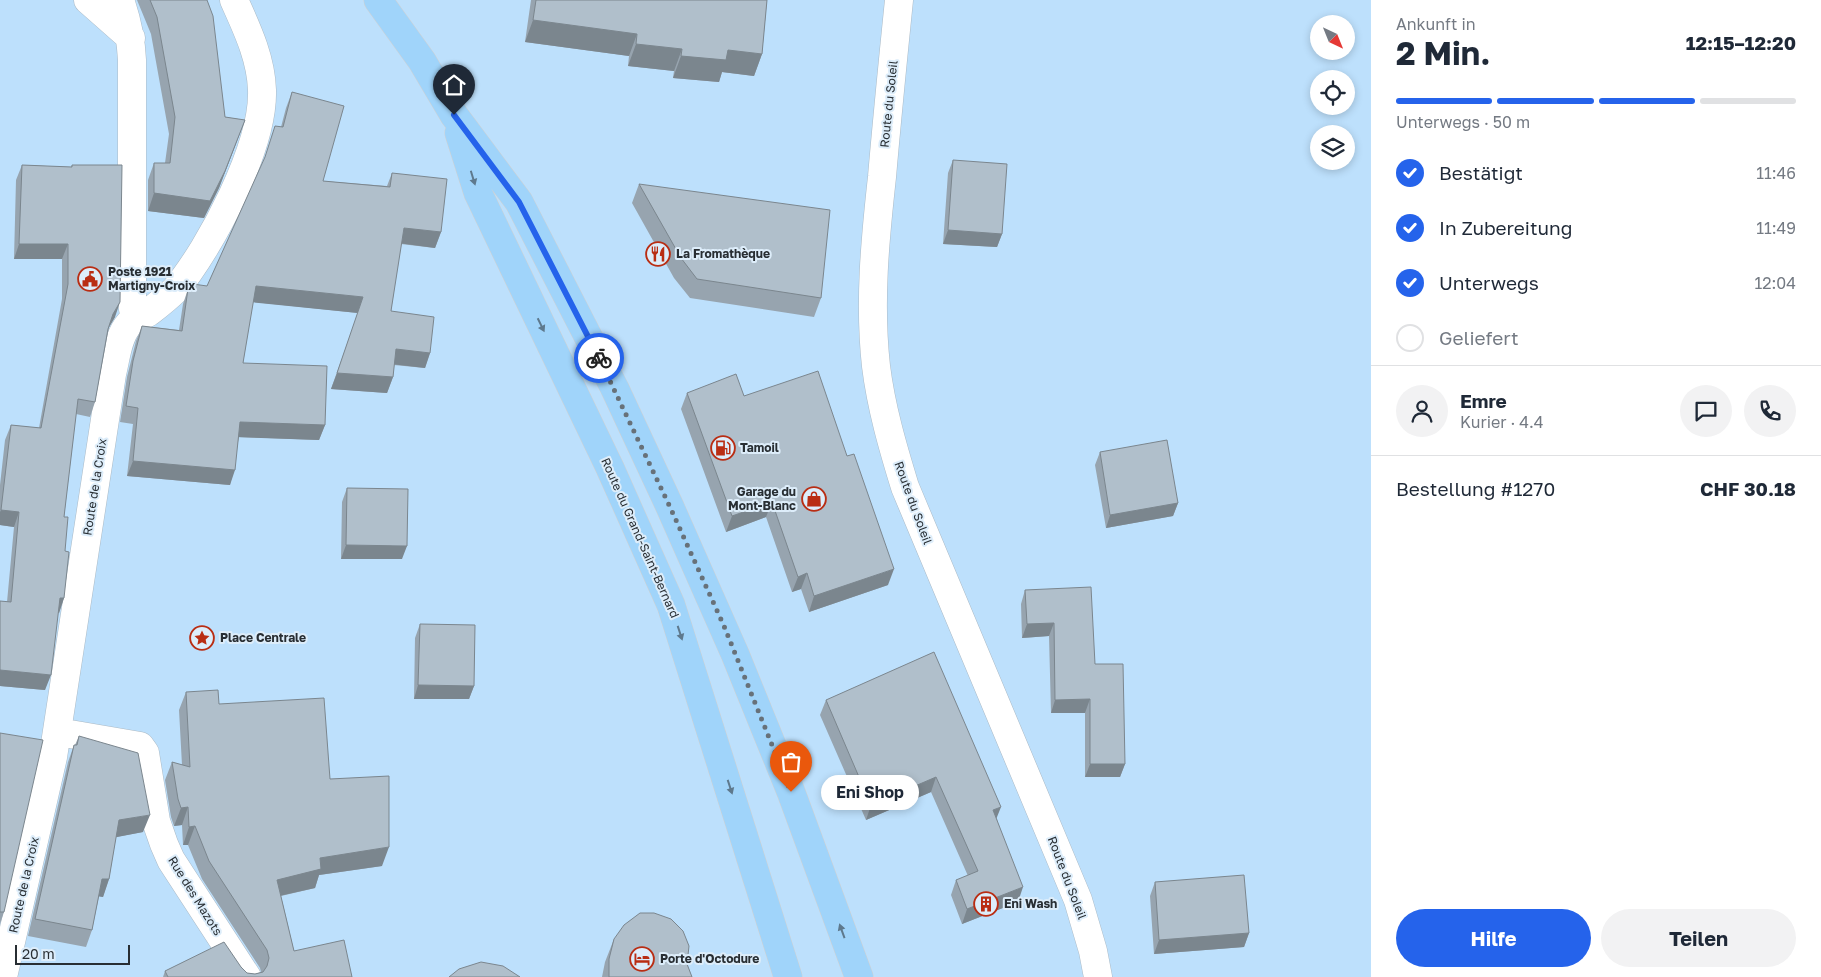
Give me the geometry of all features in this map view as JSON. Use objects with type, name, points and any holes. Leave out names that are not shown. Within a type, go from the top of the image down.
[{"type":"main road","name":"Route du Grand-Saint-Bernard","points":[[378,0],[422,61],[454,115],[519,202],[614,389],[724,626],[791,792],[859,977]]},
{"type":"main road","name":"Route du Grand-Saint-Bernard","points":[[454,115],[478,193],[610,468],[671,605],[767,904],[788,977]]},
{"type":"street","points":[[88,0],[131,38]]},
{"type":"street","points":[[120,0],[131,38],[132,299],[138,318]]},
{"type":"street","name":"Route de la Croix","points":[[3,977],[58,732],[112,374],[124,332],[130,324],[161,303],[183,280],[202,251],[237,187],[258,129],[262,91],[260,71],[256,53],[234,0]]},
{"type":"street","name":"Route du Soleil","points":[[899,0],[877,222],[873,288],[876,367],[883,405],[905,487],[1078,900],[1093,951],[1098,977]]},
{"type":"street","name":"Rue des Mazots","points":[[58,732],[140,746],[145,753],[156,821],[171,860],[247,977]]},
{"type":"shaded area","points":[[0,0],[1371,0],[1371,977],[0,977]]},
{"type":"building","points":[[150,0],[207,0],[213,16],[225,117],[245,120],[225,171],[210,201],[154,193],[154,163],[170,163],[175,117],[157,17]]},
{"type":"building","points":[[536,0],[767,0],[762,54],[728,50],[726,60],[681,56],[682,49],[636,44],[637,34],[533,20]]},
{"type":"building","points":[[292,92],[344,106],[323,181],[390,187],[392,173],[447,179],[441,232],[404,228],[391,311],[434,317],[430,353],[396,349],[393,377],[337,373],[363,297],[256,286],[243,363],[327,366],[325,425],[240,422],[235,470],[133,461],[138,408],[126,406],[133,361],[142,326],[182,331],[188,289],[193,284],[207,286],[265,157],[275,126],[283,127]]},
{"type":"building","points":[[953,160],[1007,164],[1002,234],[948,230]]},
{"type":"building","points":[[22,165],[72,167],[72,165],[122,165],[120,302],[113,314],[108,329],[95,402],[78,399],[64,517],[68,517],[65,551],[69,552],[64,598],[60,598],[51,675],[0,670],[0,601],[11,602],[19,512],[1,510],[11,425],[41,428],[68,284],[68,244],[19,244]]},
{"type":"building","points":[[639,184],[830,210],[821,298],[697,279],[681,258]]},
{"type":"building","name":"Garage du Mont-Blanc","points":[[818,371],[847,456],[854,454],[894,569],[814,596],[807,573],[798,577],[772,502],[732,516],[687,393],[736,374],[744,396]]},
{"type":"building","points":[[1167,440],[1178,503],[1110,515],[1100,452]]},
{"type":"building","points":[[347,488],[408,489],[407,546],[346,545]]},
{"type":"building","points":[[1091,587],[1095,664],[1123,664],[1125,764],[1090,764],[1090,699],[1055,700],[1054,623],[1027,624],[1025,590]]},
{"type":"building","points":[[420,624],[475,625],[474,686],[418,685]]},
{"type":"building","points":[[934,652],[1001,807],[993,810],[1023,887],[967,909],[956,880],[978,871],[936,777],[871,805],[826,700]]},
{"type":"building","points":[[218,690],[219,704],[324,698],[330,779],[389,776],[389,847],[320,858],[321,869],[277,880],[294,951],[344,940],[352,977],[168,977],[165,971],[224,942],[247,973],[263,972],[269,958],[267,950],[209,861],[195,826],[189,827],[188,807],[181,808],[178,799],[172,762],[190,767],[186,692]]},
{"type":"building","points":[[0,733],[43,740],[4,912],[0,912]]},
{"type":"building","points":[[79,736],[138,753],[150,815],[119,820],[109,879],[102,879],[92,930],[35,919],[74,745],[77,745]]},
{"type":"building","points":[[1244,875],[1249,933],[1159,940],[1155,882]]},
{"type":"building","points":[[640,913],[654,913],[671,919],[683,931],[689,946],[687,964],[692,977],[609,977],[609,959],[614,939],[624,925]]},
{"type":"building","points":[[481,962],[503,966],[520,977],[449,977],[459,969]]},
{"type":"way so far","points":[[599,358],[724,626],[791,792]]},
{"type":"place","name":"La Fromathèque","points":[[658,254]]},
{"type":"place","name":"Poste 1921 Martigny-Croix","points":[[90,279]]},
{"type":"place","name":"Tamoil","points":[[723,448]]},
{"type":"place","name":"Garage du Mont-Blanc","points":[[814,499]]},
{"type":"place","name":"Place Centrale","points":[[202,638]]},
{"type":"place","name":"Eni Shop","points":[[791,792]]},
{"type":"place","name":"Eni Wash","points":[[986,904]]},
{"type":"place","name":"Porte d'Octodure","points":[[642,959]]},
{"type":"route","points":[[454,115],[519,202],[599,358]]}]
